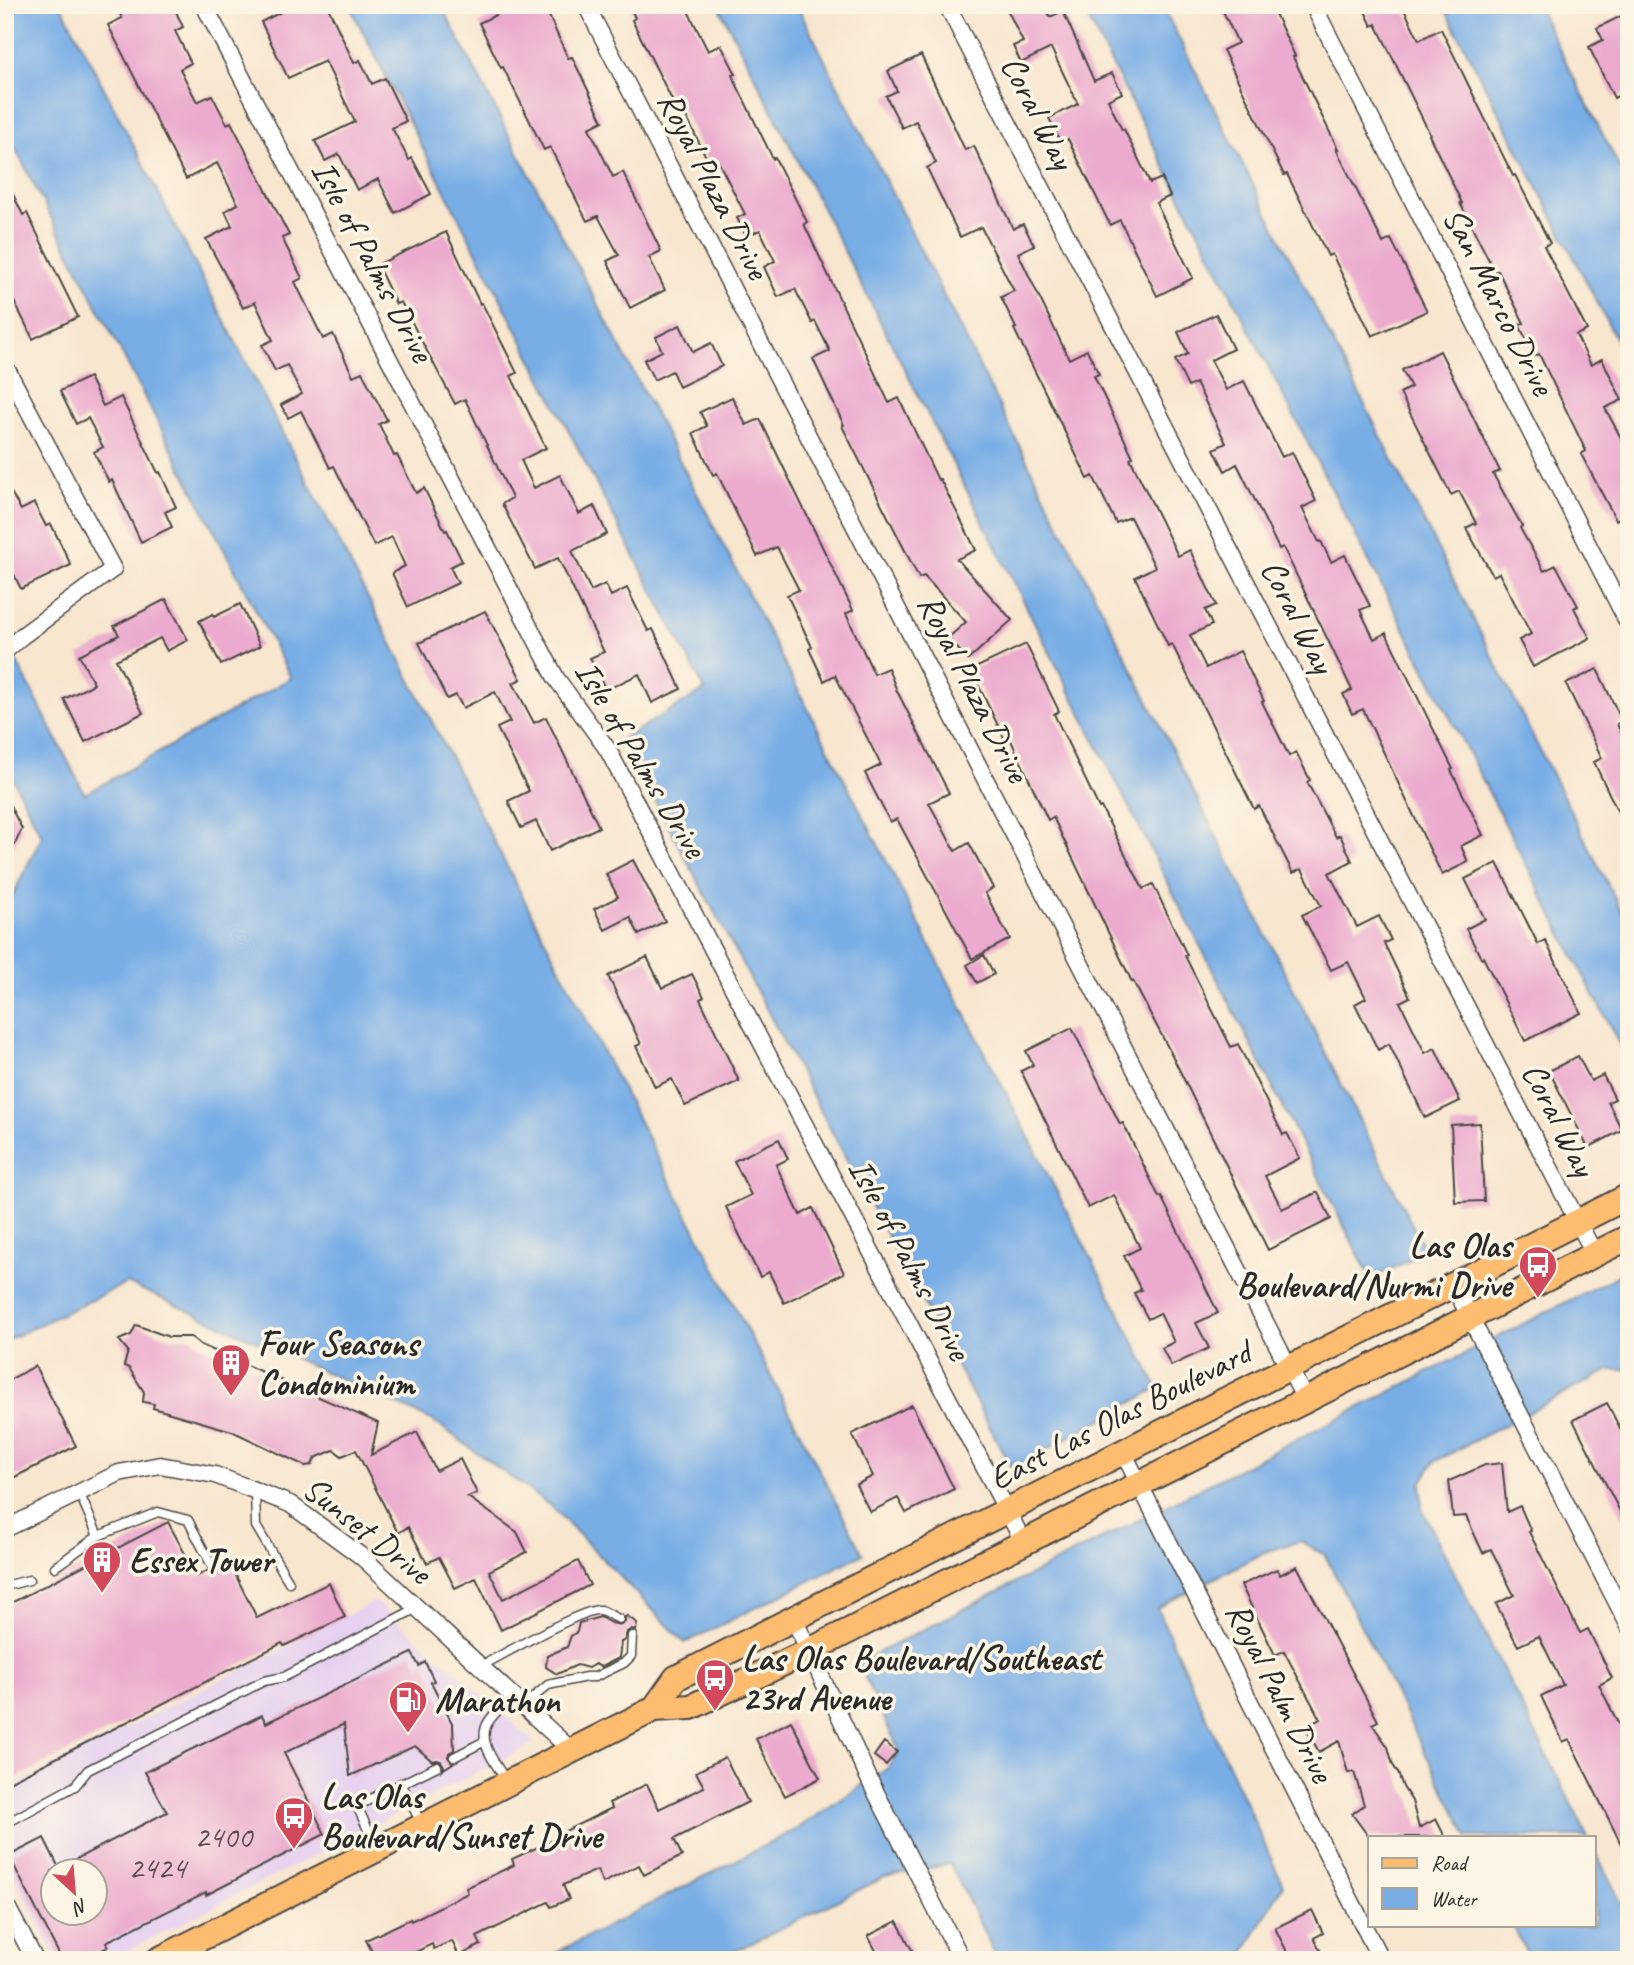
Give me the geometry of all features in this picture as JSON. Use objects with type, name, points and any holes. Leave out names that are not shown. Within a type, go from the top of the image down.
[{"type":"main road","name":"East Las Olas Boulevard","points":[[654,1709],[676,1678],[1629,1196]]},
{"type":"main road","name":"East Las Olas Boulevard","points":[[158,1960],[654,1709],[691,1707],[1024,1544],[1144,1495],[1306,1401],[1476,1327],[1629,1237]]},
{"type":"street","name":"Isle of Palms Drive","points":[[204,5],[556,678],[608,750],[1024,1544]]},
{"type":"street","name":"Royal Plaza Drive","points":[[586,5],[1306,1401]]},
{"type":"street","name":"Coral Way","points":[[947,5],[1595,1255]]},
{"type":"street","name":"San Marco Drive","points":[[1313,5],[1629,625]]},
{"type":"street","points":[[5,366],[113,569],[5,651]]},
{"type":"street","points":[[1454,1286],[1629,1626]]},
{"type":"street","name":"Royal Palm Drive","points":[[1123,1452],[1381,1960]]},
{"type":"street","name":"Sunset Drive","points":[[5,1529],[119,1472],[160,1465],[215,1475],[255,1490],[290,1504],[361,1556],[571,1750]]},
{"type":"street","points":[[794,1619],[872,1785],[961,1960]]},
{"type":"street","points":[[5,1903],[35,1960]]},
{"type":"lane","points":[[255,1490],[256,1527],[289,1582]]},
{"type":"lane","points":[[79,1492],[98,1536]]},
{"type":"lane","points":[[55,1566],[98,1536],[158,1512],[188,1520],[213,1568]]},
{"type":"lane","points":[[5,1587],[29,1580]]},
{"type":"lane","points":[[5,1824],[75,1786],[88,1770],[264,1681],[284,1677],[417,1608]]},
{"type":"lane","points":[[481,1667],[591,1610],[600,1610],[619,1619]]},
{"type":"lane","points":[[507,1782],[485,1741],[484,1733],[488,1722],[518,1701],[548,1685],[595,1677],[624,1663],[631,1656],[632,1636]]},
{"type":"lane","points":[[454,1757],[485,1741]]},
{"type":"lane","points":[[377,1848],[357,1806],[437,1766]]},
{"type":"lane","points":[[401,1783],[422,1825]]},
{"type":"shaded area","points":[[375,1601],[535,1743],[109,1960],[57,1960],[40,1926],[108,1926],[108,1856],[38,1856],[38,1923],[5,1858],[5,1790]]},
{"type":"water","points":[[5,5],[61,5],[863,1554],[685,1643],[552,1507],[432,1420],[127,1283],[5,1341],[5,911],[42,836],[5,764],[5,639],[85,794],[291,678],[5,129]]},
{"type":"water","points":[[349,5],[441,5],[695,490],[1158,1388],[1012,1469],[622,739],[705,690]]},
{"type":"water","points":[[718,5],[797,5],[1426,1252],[1371,1279]]},
{"type":"water","points":[[1081,5],[1162,5],[1629,926],[1629,1063]]},
{"type":"water","points":[[1443,5],[1537,5],[1629,186],[1629,364]]},
{"type":"water","points":[[1629,1270],[1629,1370],[1609,1370],[1434,1462],[1421,1483],[1422,1509],[1587,1836],[1467,1836],[1325,1555],[1300,1541],[1267,1551],[1157,1608],[1283,1885],[1240,1960],[998,1960],[950,1864],[885,1877],[717,1960],[542,1960],[795,1830],[888,1768],[897,1755],[898,1748],[858,1663]]},
{"type":"water","points":[[1596,1853],[1629,1918],[1629,1960],[1530,1960],[1513,1926],[1596,1926]]},
{"type":"building","points":[[116,5],[173,5],[183,27],[175,31],[191,63],[180,69],[197,102],[212,95],[227,124],[231,122],[289,235],[282,238],[302,278],[295,282],[323,339],[333,334],[353,376],[362,372],[387,420],[379,424],[394,456],[397,455],[416,493],[424,488],[445,531],[447,530],[462,561],[450,567],[458,583],[408,607],[392,573],[405,566],[392,537],[374,546],[334,466],[330,468],[301,411],[288,418],[281,405],[302,394],[287,365],[275,371],[262,345],[273,340],[255,302],[243,308],[206,239],[232,226],[225,211],[238,204],[217,163],[186,179],[108,25],[122,18]]},
{"type":"building","points":[[283,5],[327,5],[354,63],[360,60],[372,84],[385,78],[406,121],[392,128],[431,194],[395,213],[378,179],[357,190],[339,154],[325,161],[315,141],[355,122],[325,61],[288,78],[261,22],[285,10]]},
{"type":"building","points":[[516,5],[544,5],[568,58],[572,57],[603,121],[589,128],[613,177],[623,172],[661,251],[649,257],[665,290],[630,308],[607,261],[619,255],[598,216],[587,221],[550,147],[544,150],[479,23]]},
{"type":"building","points":[[629,5],[685,5],[708,51],[721,45],[736,74],[732,75],[807,222],[804,224],[889,403],[899,398],[938,480],[940,479],[976,550],[957,559],[1012,620],[968,660],[948,638],[966,622],[924,576],[919,578],[842,426],[844,425],[813,359],[830,351],[815,321],[812,323],[795,289],[778,297],[764,267],[775,261],[760,230],[746,236],[737,218],[745,214],[718,161],[710,165],[679,102],[674,104],[632,20],[635,18]]},
{"type":"building","points":[[1005,5],[1044,5],[1050,17],[1063,11],[1094,81],[1112,73],[1122,93],[1108,100],[1150,183],[1162,178],[1170,196],[1156,203],[1193,278],[1157,296],[1120,220],[1110,225],[1068,139],[1061,143],[1049,118],[1078,104],[1051,48],[1021,63],[1013,46],[1023,42]]},
{"type":"building","points":[[1220,5],[1271,5],[1336,149],[1383,243],[1391,239],[1427,311],[1372,336],[1332,254],[1328,256],[1287,174],[1284,175],[1223,50],[1238,43]]},
{"type":"building","points":[[1362,5],[1402,5],[1419,40],[1441,29],[1513,176],[1515,175],[1550,243],[1544,246],[1587,330],[1576,335],[1591,365],[1602,359],[1622,400],[1605,408],[1629,453],[1629,513],[1616,520],[1581,454],[1586,451],[1539,354],[1535,356],[1519,325],[1524,323],[1460,203],[1430,134],[1376,24],[1372,26]]},
{"type":"building","points":[[1623,15],[1629,26],[1629,91],[1614,98],[1589,47],[1603,40],[1597,28]]},
{"type":"building","points":[[921,55],[965,150],[974,146],[1013,229],[1023,224],[1034,245],[1018,253],[1069,359],[1087,350],[1099,374],[1094,376],[1133,457],[1130,458],[1178,556],[1190,550],[1216,605],[1205,610],[1212,625],[1190,635],[1206,668],[1240,651],[1289,756],[1296,752],[1310,780],[1307,782],[1336,837],[1340,835],[1352,861],[1329,873],[1357,927],[1379,916],[1391,940],[1384,943],[1410,997],[1400,1002],[1425,1053],[1435,1048],[1460,1101],[1425,1118],[1389,1044],[1378,1050],[1355,1004],[1366,998],[1348,962],[1331,970],[1302,915],[1321,906],[1302,869],[1293,873],[1259,806],[1254,809],[1172,644],[1168,646],[1135,577],[1155,567],[1130,517],[1116,523],[1093,476],[1088,479],[1014,329],[1016,328],[1001,297],[1014,291],[981,227],[960,237],[927,168],[936,163],[916,121],[902,128],[886,96],[897,91],[888,71]]},
{"type":"building","points":[[5,178],[23,215],[27,213],[78,317],[33,339],[5,287]]},
{"type":"building","points":[[446,232],[517,373],[511,376],[546,448],[521,460],[534,488],[560,475],[579,514],[594,506],[607,534],[572,551],[591,591],[605,584],[611,596],[627,588],[648,631],[653,629],[681,689],[652,703],[639,674],[606,690],[590,658],[604,652],[558,558],[535,569],[502,504],[512,498],[465,399],[455,404],[401,302],[396,304],[377,265]]},
{"type":"building","points":[[1216,314],[1233,349],[1211,360],[1226,390],[1244,381],[1282,457],[1292,452],[1316,501],[1302,508],[1331,562],[1345,555],[1370,606],[1360,610],[1374,639],[1386,633],[1483,835],[1461,846],[1468,862],[1442,875],[1363,709],[1352,714],[1343,694],[1352,690],[1283,547],[1279,549],[1237,464],[1225,471],[1214,449],[1226,443],[1196,383],[1188,387],[1175,360],[1188,354],[1178,332]]},
{"type":"building","points":[[680,325],[693,352],[711,343],[722,366],[679,387],[672,371],[654,380],[644,360],[662,351],[656,337]]},
{"type":"building","points":[[1440,351],[1500,471],[1493,474],[1522,526],[1520,528],[1544,571],[1556,565],[1578,606],[1574,608],[1590,638],[1533,667],[1519,640],[1531,634],[1499,573],[1493,576],[1466,528],[1476,523],[1459,491],[1451,495],[1400,393],[1411,387],[1402,370]]},
{"type":"building","points":[[89,377],[103,406],[121,397],[176,507],[165,512],[172,527],[141,542],[112,480],[109,482],[94,452],[103,447],[88,418],[76,424],[60,391]]},
{"type":"building","points":[[732,397],[746,425],[760,419],[853,610],[846,614],[874,674],[888,668],[949,793],[929,803],[955,851],[969,843],[993,888],[985,893],[1010,939],[972,959],[897,819],[890,822],[865,773],[881,765],[835,675],[824,681],[809,649],[812,647],[787,595],[799,590],[777,547],[757,556],[717,473],[713,475],[693,433],[707,426],[700,412]]},
{"type":"building","points":[[5,482],[21,510],[34,503],[46,526],[51,524],[71,565],[21,589],[5,556]]},
{"type":"building","points":[[166,599],[188,640],[167,651],[160,638],[116,660],[143,713],[85,742],[64,699],[94,684],[79,655],[119,635],[114,626]]},
{"type":"building","points":[[240,604],[260,646],[221,665],[199,621]]},
{"type":"building","points":[[485,611],[521,679],[513,683],[534,723],[546,717],[599,827],[550,851],[536,821],[521,828],[508,801],[529,791],[497,728],[510,722],[495,692],[463,708],[456,695],[447,699],[419,643]]},
{"type":"building","points":[[1026,644],[1059,711],[1054,714],[1099,808],[1101,807],[1143,889],[1153,884],[1187,955],[1185,956],[1231,1047],[1238,1044],[1283,1135],[1287,1133],[1300,1158],[1265,1176],[1282,1209],[1318,1192],[1331,1219],[1268,1250],[1171,1053],[1132,982],[1053,817],[1048,820],[1009,736],[1004,738],[971,670]]},
{"type":"building","points":[[1597,669],[1622,721],[1617,724],[1629,750],[1629,835],[1594,762],[1602,758],[1566,684]]},
{"type":"building","points":[[5,796],[22,829],[5,865]]},
{"type":"building","points":[[633,860],[665,921],[639,935],[630,917],[605,930],[594,909],[618,897],[606,874]]},
{"type":"building","points":[[1497,863],[1538,944],[1545,940],[1581,1013],[1525,1041],[1466,929],[1485,919],[1465,879]]},
{"type":"building","points":[[984,955],[994,974],[977,983],[967,965]]},
{"type":"building","points":[[647,957],[662,988],[692,974],[704,997],[700,999],[739,1081],[685,1106],[672,1079],[655,1087],[636,1046],[641,1044],[608,976]]},
{"type":"building","points":[[1072,1028],[1120,1124],[1123,1123],[1159,1197],[1161,1196],[1218,1313],[1196,1323],[1209,1348],[1171,1366],[1162,1348],[1174,1342],[1160,1313],[1148,1319],[1134,1293],[1141,1290],[1124,1256],[1140,1248],[1114,1195],[1088,1208],[1021,1071],[1033,1065],[1026,1051]]},
{"type":"building","points":[[1578,1056],[1591,1081],[1603,1075],[1615,1099],[1608,1102],[1622,1130],[1588,1148],[1549,1071]]},
{"type":"building","points":[[1480,1123],[1484,1201],[1455,1202],[1451,1125]]},
{"type":"building","points":[[779,1139],[788,1159],[776,1165],[800,1215],[813,1208],[844,1273],[784,1303],[769,1272],[760,1277],[726,1207],[751,1195],[734,1161]]},
{"type":"building","points":[[136,1325],[169,1337],[191,1337],[201,1345],[378,1423],[371,1455],[417,1432],[436,1471],[460,1459],[477,1493],[468,1497],[517,1532],[527,1552],[489,1571],[503,1599],[578,1561],[590,1585],[501,1630],[476,1578],[455,1588],[439,1557],[427,1563],[408,1527],[398,1533],[356,1450],[342,1456],[334,1450],[315,1458],[312,1465],[305,1466],[232,1431],[153,1408],[154,1404],[143,1402],[144,1392],[129,1368],[124,1366],[128,1351],[119,1340],[131,1335]]},
{"type":"building","points":[[35,1366],[76,1446],[5,1482],[5,1382]]},
{"type":"building","points":[[1607,1403],[1629,1446],[1629,1529],[1573,1420]]},
{"type":"building","points":[[912,1405],[954,1489],[906,1513],[898,1498],[870,1512],[856,1485],[873,1476],[852,1434]]},
{"type":"building","points":[[1502,1463],[1507,1512],[1520,1506],[1531,1531],[1529,1532],[1580,1633],[1588,1629],[1612,1678],[1599,1685],[1620,1727],[1629,1722],[1629,1860],[1569,1739],[1563,1742],[1541,1696],[1563,1685],[1539,1636],[1518,1646],[1496,1604],[1514,1595],[1491,1549],[1483,1553],[1466,1516],[1453,1517],[1449,1481],[1485,1465]]},
{"type":"building","points":[[168,1522],[197,1576],[207,1571],[215,1574],[219,1571],[219,1565],[228,1560],[257,1618],[329,1583],[345,1617],[284,1646],[282,1643],[5,1784],[5,1606]]},
{"type":"building","points":[[1297,1566],[1378,1721],[1372,1724],[1388,1747],[1393,1765],[1412,1801],[1419,1828],[1436,1819],[1444,1836],[1368,1836],[1352,1814],[1364,1805],[1354,1772],[1348,1773],[1339,1741],[1319,1752],[1305,1727],[1320,1719],[1284,1651],[1275,1655],[1241,1585],[1277,1569],[1280,1575]]},
{"type":"building","points":[[627,1616],[637,1623],[636,1631],[632,1629],[627,1632],[625,1640],[621,1642],[619,1658],[601,1667],[595,1664],[588,1668],[577,1665],[557,1674],[546,1667],[547,1656],[567,1647],[571,1636],[577,1632],[579,1623],[600,1617],[621,1625]]},
{"type":"building","points":[[412,1653],[419,1666],[425,1662],[434,1681],[431,1682],[453,1725],[454,1750],[448,1757],[453,1763],[442,1770],[444,1766],[441,1761],[432,1761],[415,1746],[350,1776],[344,1724],[284,1753],[325,1834],[106,1942],[108,1947],[82,1960],[62,1960],[45,1926],[108,1926],[108,1856],[82,1856],[167,1812],[145,1772],[262,1715],[266,1723]]},
{"type":"building","points":[[791,1721],[820,1778],[785,1796],[756,1739]]},
{"type":"building","points":[[884,1742],[897,1752],[886,1765],[874,1756]]},
{"type":"building","points":[[725,1757],[748,1802],[674,1839],[682,1856],[644,1875],[639,1865],[603,1883],[597,1870],[563,1885],[569,1899],[551,1907],[548,1902],[477,1937],[481,1945],[459,1956],[452,1941],[434,1949],[432,1944],[399,1960],[376,1960],[366,1940],[468,1893],[466,1888],[514,1865],[512,1859],[560,1837],[559,1834],[612,1808],[609,1803],[647,1784],[659,1809],[704,1787],[696,1772]]},
{"type":"building","points":[[44,1838],[53,1856],[38,1856],[38,1913],[9,1856]]},
{"type":"building","points":[[1312,1910],[1323,1933],[1314,1938],[1325,1960],[1291,1960],[1275,1928]]},
{"type":"building","points":[[897,1921],[913,1952],[898,1960],[881,1960],[868,1936]]},
{"type":"place","name":"Las Olas Boulevard/Nurmi Drive","points":[[1538,1299]]},
{"type":"place","name":"Four Seasons Condominium","points":[[231,1397]]},
{"type":"place","name":"Essex Tower","points":[[102,1594]]},
{"type":"place","name":"Las Olas Boulevard/Southeast 23rd Avenue","points":[[715,1712]]},
{"type":"place","name":"Marathon","points":[[408,1734]]},
{"type":"place","name":"Las Olas Boulevard/Sunset Drive","points":[[294,1850]]}]
